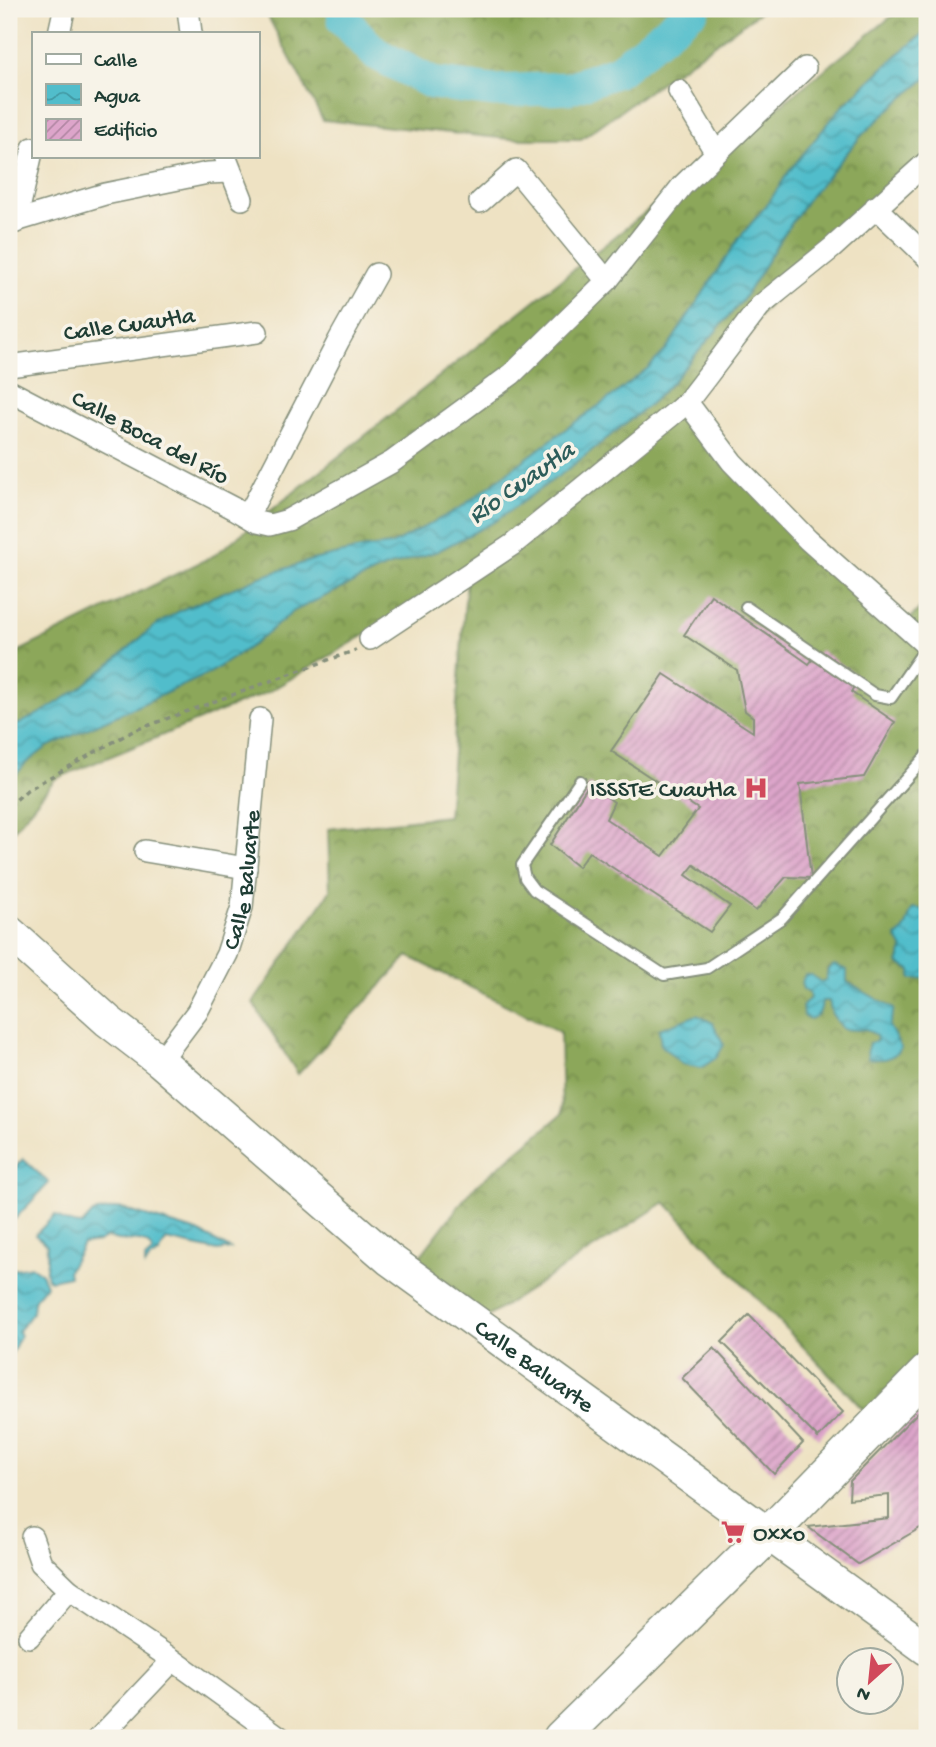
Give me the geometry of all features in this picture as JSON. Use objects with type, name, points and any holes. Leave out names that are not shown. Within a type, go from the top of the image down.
[{"type":"main road","points":[[561,1738],[769,1534],[927,1372]]},
{"type":"street","points":[[188,9],[191,32]]},
{"type":"street","points":[[480,202],[516,170],[607,282],[682,186],[805,68]]},
{"type":"street","points":[[680,91],[716,153]]},
{"type":"street","points":[[13,223],[32,152]]},
{"type":"street","points":[[370,639],[512,545],[687,402],[760,306],[832,248],[927,162]]},
{"type":"street","points":[[13,223],[105,194],[208,173],[228,164],[242,199]]},
{"type":"street","points":[[875,207],[927,257]]},
{"type":"street","points":[[248,516],[376,274]]},
{"type":"street","name":"Calle Boca del Río","points":[[9,391],[257,522],[270,525],[288,520],[392,462],[512,374],[607,282]]},
{"type":"street","name":"Calle Cuautla","points":[[9,366],[257,332]]},
{"type":"street","points":[[687,402],[732,462],[784,516],[927,646]]},
{"type":"street","name":"Calle Baluarte","points":[[160,1061],[197,1012],[227,954],[242,907],[260,719]]},
{"type":"street","points":[[145,851],[246,868]]},
{"type":"street","name":"Calle Baluarte","points":[[9,932],[108,1021],[160,1061],[389,1259],[927,1649]]},
{"type":"street","points":[[32,1537],[41,1563],[69,1590],[173,1660],[281,1738]]},
{"type":"street","points":[[29,1637],[69,1590]]},
{"type":"street","points":[[99,1738],[173,1660]]},
{"type":"lane","points":[[746,607],[875,695],[891,698],[927,646]]},
{"type":"lane","points":[[580,781],[522,865],[526,878],[534,890],[664,975],[707,968],[782,918],[927,755]]},
{"type":"path","points":[[9,806],[27,790],[133,731],[356,650],[370,639]]},
{"type":"green space","points":[[264,9],[764,9],[581,139],[510,139],[323,120]]},
{"type":"green space","points":[[901,9],[927,9],[927,162],[788,283],[678,410],[904,625],[927,601],[927,1373],[877,1424],[665,1202],[478,1323],[408,1272],[472,1189],[562,1114],[560,1032],[408,956],[298,1074],[253,1003],[330,891],[328,829],[448,816],[467,575],[268,692],[55,779],[9,836],[9,656],[215,555]]},
{"type":"water","name":"Río Cuautla","points":[[927,31],[927,78],[862,135],[808,199],[743,300],[649,405],[567,470],[494,522],[438,551],[384,568],[294,611],[254,644],[208,674],[47,747],[25,764],[9,783],[9,729],[79,689],[153,627],[181,610],[260,577],[312,560],[391,545],[460,508],[648,368],[665,351],[739,238],[839,110],[896,56]]},
{"type":"water","points":[[913,908],[927,910],[927,978],[911,979],[911,970],[898,963],[903,949],[896,937],[905,928]]},
{"type":"water","points":[[834,965],[847,970],[847,982],[894,1009],[889,1026],[901,1048],[894,1055],[882,1059],[868,1058],[869,1043],[877,1041],[876,1035],[866,1029],[843,1029],[832,1014],[829,1001],[822,1001],[818,1015],[810,1019],[804,1016],[802,1007],[810,998],[809,992],[803,989],[801,983],[805,975],[811,975],[822,983],[826,979],[828,969]]},
{"type":"water","points":[[697,1015],[713,1023],[724,1045],[716,1058],[701,1068],[682,1064],[661,1045],[659,1029]]},
{"type":"water","points":[[23,1159],[49,1183],[9,1225],[9,1174]]},
{"type":"water","points":[[119,1208],[198,1232],[230,1249],[218,1251],[166,1240],[159,1254],[151,1258],[145,1266],[145,1259],[152,1253],[148,1245],[141,1241],[107,1237],[98,1242],[83,1244],[68,1271],[69,1276],[51,1281],[47,1278],[47,1245],[35,1235],[55,1215],[82,1225],[93,1213]]},
{"type":"water","points":[[31,1266],[41,1273],[46,1285],[35,1299],[32,1314],[18,1331],[20,1336],[9,1359],[9,1270]]},
{"type":"building","points":[[711,595],[809,664],[820,650],[859,677],[851,692],[895,722],[864,777],[800,784],[811,878],[786,877],[756,911],[694,865],[686,875],[730,906],[710,932],[589,852],[578,867],[550,845],[589,784],[614,802],[606,819],[663,856],[698,809],[611,751],[664,674],[753,732],[753,717],[745,711],[737,670],[684,635]]},
{"type":"building","points":[[749,1315],[843,1412],[818,1438],[722,1342]]},
{"type":"building","points":[[714,1348],[803,1443],[774,1474],[682,1378]]},
{"type":"building","points":[[927,1403],[927,1524],[858,1564],[808,1527],[889,1518],[889,1495],[849,1499],[850,1481]]},
{"type":"waterway","points":[[343,9],[344,20],[375,53],[432,83],[494,91],[569,88],[618,71],[694,9]]},
{"type":"place","name":"ISSSTE Cuautla","points":[[756,788]]},
{"type":"place","name":"Oxxo","points":[[733,1532]]}]
